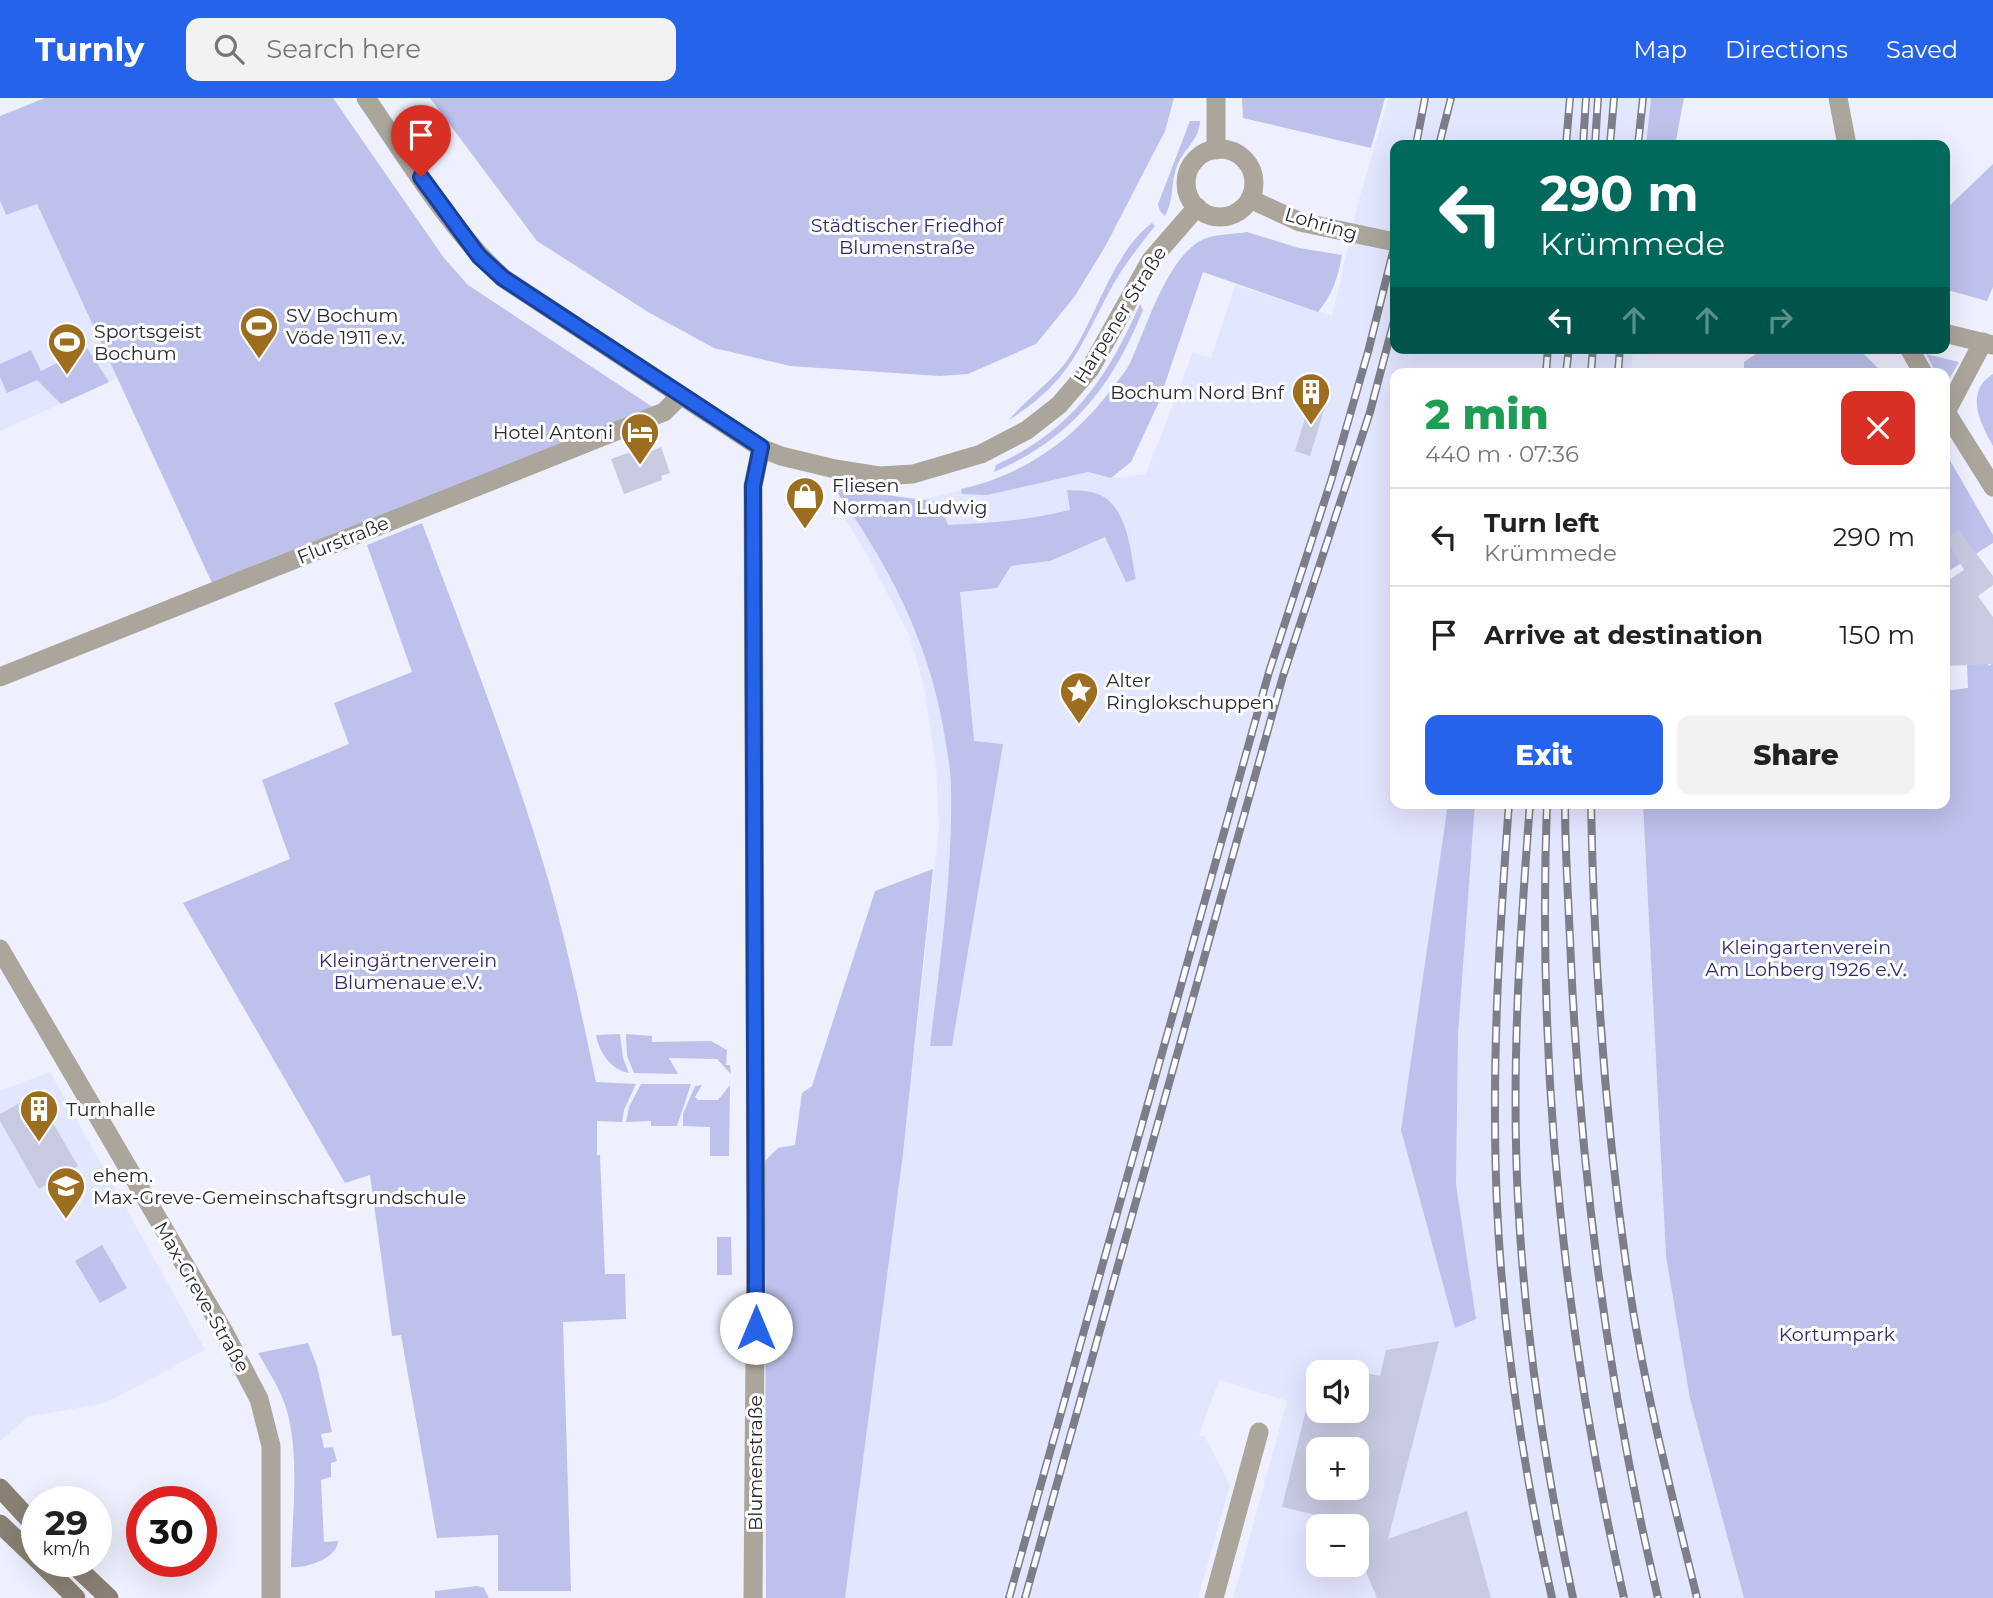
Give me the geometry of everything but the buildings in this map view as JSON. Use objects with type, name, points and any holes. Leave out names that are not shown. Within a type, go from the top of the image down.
[{"type":"main road","points":[[0,1488],[21,1511]]},
{"type":"main road","points":[[0,1524],[21,1544]]},
{"type":"main road","points":[[55,1577],[76,1598]]},
{"type":"main road","points":[[87,1577],[109,1598]]},
{"type":"street","name":"Harpener Straße","points":[[366,98],[479,256],[503,278],[761,447],[791,458],[879,476],[913,474],[981,454],[1027,430],[1059,405],[1090,369],[1150,260],[1197,206]]},
{"type":"street","points":[[1216,98],[1216,150]]},
{"type":"street","points":[[1838,98],[1846,140]]},
{"type":"street","points":[[1216,150],[1236,153],[1249,165],[1254,182],[1250,200],[1238,212],[1222,218],[1204,214],[1191,202],[1186,185],[1190,167],[1202,154],[1216,150]]},
{"type":"street","name":"Lohring","points":[[1250,200],[1300,222],[1341,233],[1390,241]]},
{"type":"street","points":[[1950,334],[1988,343],[1950,402]]},
{"type":"street","name":"Flurstraße","points":[[0,677],[664,412],[681,395]]},
{"type":"street","points":[[1950,418],[1993,487]]},
{"type":"street","name":"Blumenstraße","points":[[753,1598],[756,1223],[753,486],[761,447]]},
{"type":"street","name":"Max-Greve-Straße","points":[[0,949],[225,1332],[259,1399],[271,1446],[271,1598]]},
{"type":"street","points":[[1214,1598],[1259,1432]]},
{"type":"shaded area","points":[[1389,98],[1651,98],[1647,140],[1390,140],[1390,354],[1633,354],[1631,368],[1390,368],[1390,809],[1447,809],[1401,1130],[1476,1319],[1456,1184],[1458,1035],[1475,809],[1643,809],[1666,1256],[1690,1399],[1744,1598],[1233,1598],[1287,1401],[1219,1380],[1199,1435],[1205,1437],[1230,1485],[1198,1598],[845,1598],[903,1154],[939,828],[936,765],[923,683],[910,637],[870,560],[834,501],[931,498],[981,485],[1036,461],[1111,478],[1146,474],[1193,352],[1211,358],[1235,285],[1332,316],[1358,203]]},
{"type":"shaded area","points":[[36,202],[118,378],[0,431],[0,203],[5,216]]},
{"type":"shaded area","name":"ehem. Max-Greve-Gemeinschaftsgrundschule","points":[[50,1072],[205,1350],[105,1403],[28,1417],[0,1441],[0,1091]]},
{"type":"green space","name":"SV Bochum Vöde 1911 e.v.","points":[[45,98],[333,98],[444,258],[468,285],[654,408],[212,583],[37,204],[6,215],[0,201],[0,116]]},
{"type":"green space","name":"Städtischer Friedhof Blumenstraße","points":[[430,98],[1174,98],[1165,131],[1106,245],[1075,296],[1036,344],[968,374],[940,376],[790,366],[714,348],[648,312],[537,241]]},
{"type":"green space","points":[[1242,98],[1385,98],[1371,148],[1243,118]]},
{"type":"green space","points":[[1651,98],[1684,98],[1676,140],[1647,140]]},
{"type":"green space","points":[[1190,121],[1200,121],[1199,128],[1177,166],[1165,216],[1158,204]]},
{"type":"green space","points":[[1993,164],[1993,287],[1987,301],[1950,291],[1950,205]]},
{"type":"green space","points":[[1152,223],[1155,226],[1119,275],[1070,364],[1046,392],[1009,420],[1066,362],[1077,346],[1125,252]]},
{"type":"green space","points":[[1247,232],[1299,248],[1342,255],[1334,285],[1318,312],[1203,272],[1158,404],[1131,462],[1111,478],[1088,472],[987,495],[962,494],[961,489],[984,483],[1027,464],[1082,423],[1127,368],[1167,279],[1188,250],[1211,237]]},
{"type":"green space","points":[[1140,304],[1143,310],[1131,338],[1103,386],[1086,408],[1045,444],[994,472],[996,465],[1046,436],[1084,400],[1114,356]]},
{"type":"green space","name":"Sportsgeist Bochum","points":[[87,348],[109,382],[61,404],[37,380],[7,393],[0,377],[0,364],[31,350],[41,371]]},
{"type":"green space","points":[[1756,354],[1864,354],[1878,368],[1744,368],[1744,362]]},
{"type":"green space","points":[[1926,354],[1959,362],[1950,378],[1950,368],[1933,368]]},
{"type":"green space","points":[[1993,374],[1993,446],[1983,428],[1977,399],[1984,381]]},
{"type":"green space","points":[[1950,460],[1993,535],[1993,543],[1950,570]]},
{"type":"green space","points":[[834,488],[938,502],[948,525],[1010,520],[1070,510],[1067,490],[1088,491],[1106,498],[1114,507],[1121,517],[1129,542],[1136,579],[1126,582],[1105,537],[1050,561],[1011,566],[997,588],[960,592],[974,741],[1003,744],[952,1046],[930,1046],[945,916],[951,819],[950,770],[939,708],[919,641],[906,609],[873,547]]},
{"type":"green space","name":"Kleingärtnerverein Blumenaue e.V.","points":[[422,523],[529,817],[565,942],[596,1082],[636,1084],[624,1110],[622,1122],[597,1121],[605,1274],[625,1274],[626,1319],[563,1322],[571,1591],[498,1591],[498,1535],[437,1538],[401,1335],[392,1336],[370,1175],[345,1183],[183,903],[290,859],[262,780],[349,744],[334,703],[412,672],[367,545]]},
{"type":"green space","points":[[1974,641],[1989,666],[1993,663],[1993,1598],[1744,1598],[1690,1399],[1666,1256],[1643,809],[1950,809],[1950,690],[1968,688],[1967,665],[1962,655]]},
{"type":"green space","points":[[1447,809],[1475,809],[1458,1035],[1456,1184],[1476,1319],[1455,1328],[1401,1130]]},
{"type":"green space","points":[[933,869],[903,1154],[845,1598],[766,1598],[765,1161],[778,1148],[795,1145],[802,1093],[812,1086],[875,891]]},
{"type":"green space","points":[[620,1034],[623,1058],[629,1073],[611,1064],[600,1048],[596,1035]]},
{"type":"green space","points":[[626,1034],[652,1036],[652,1042],[711,1041],[727,1050],[726,1065],[730,1065],[731,1074],[717,1059],[669,1058],[678,1074],[634,1073],[627,1056]]},
{"type":"green space","points":[[641,1084],[691,1084],[677,1126],[651,1126],[651,1121],[626,1122],[629,1107]]},
{"type":"green space","points":[[702,1085],[695,1097],[698,1100],[718,1100],[730,1085],[729,1156],[710,1156],[710,1127],[683,1126],[683,1114],[695,1086]]},
{"type":"green space","points":[[717,1237],[731,1237],[732,1275],[717,1275]]},
{"type":"green space","points":[[102,1245],[127,1288],[100,1303],[75,1261]]},
{"type":"green space","points":[[308,1343],[317,1366],[332,1432],[321,1434],[324,1448],[333,1447],[337,1461],[331,1463],[331,1477],[321,1480],[324,1542],[338,1541],[333,1553],[320,1561],[291,1567],[294,1468],[291,1429],[281,1396],[258,1353]]},
{"type":"green space","points":[[477,1586],[484,1588],[489,1598],[435,1598],[435,1591]]},
{"type":"railway","points":[[1417,140],[1425,98]]},
{"type":"railway","points":[[1440,140],[1451,98]]},
{"type":"railway","points":[[1566,140],[1570,98]]},
{"type":"railway","points":[[1583,140],[1586,98]]},
{"type":"railway","points":[[1595,140],[1598,98]]},
{"type":"railway","points":[[1610,140],[1614,98]]},
{"type":"railway","points":[[1639,140],[1643,98]]},
{"type":"railway","points":[[1009,1598],[1269,672],[1331,481],[1390,264]]},
{"type":"railway","points":[[1025,1598],[1283,676],[1370,412],[1390,336]]},
{"type":"railway","points":[[1546,368],[1548,354]]},
{"type":"railway","points":[[1567,368],[1568,354]]},
{"type":"railway","points":[[1591,368],[1593,354]]},
{"type":"railway","points":[[1618,368],[1620,354]]},
{"type":"railway","points":[[1509,809],[1497,1004],[1497,1205],[1509,1353],[1532,1501],[1552,1598]]},
{"type":"railway","points":[[1530,809],[1516,1051],[1518,1200],[1531,1350],[1554,1499],[1573,1598]]},
{"type":"railway","points":[[1547,809],[1547,1003],[1551,1103],[1560,1203],[1586,1402],[1624,1598]]},
{"type":"railway","points":[[1565,809],[1576,1042],[1590,1203],[1611,1362],[1640,1519],[1658,1598]]},
{"type":"railway","points":[[1591,809],[1603,1051],[1622,1236],[1645,1374],[1697,1598]]},
{"type":"place","name":"SV Bochum Vöde 1911 e.v.","points":[[259,360]]},
{"type":"place","name":"Sportsgeist Bochum","points":[[67,376]]},
{"type":"place","name":"Bochum Nord Bnf","points":[[1311,426]]},
{"type":"place","name":"Hotel Antoni","points":[[640,466]]},
{"type":"place","name":"Fliesen Norman Ludwig","points":[[805,530]]},
{"type":"place","name":"Alter Ringlokschuppen","points":[[1079,725]]},
{"type":"place","name":"Turnhalle","points":[[39,1143]]},
{"type":"place","name":"ehem. Max-Greve-Gemeinschaftsgrundschule","points":[[66,1220]]},
{"type":"route","points":[[421,177],[479,256],[503,278],[761,447],[753,486],[756,1328]]},
{"type":"park label","name":"Kleingartenverein Am Lohberg 1926 e.V.","points":[[1806,958]]},
{"type":"park label","name":"Kortumpark","points":[[1837,1334]]}]
